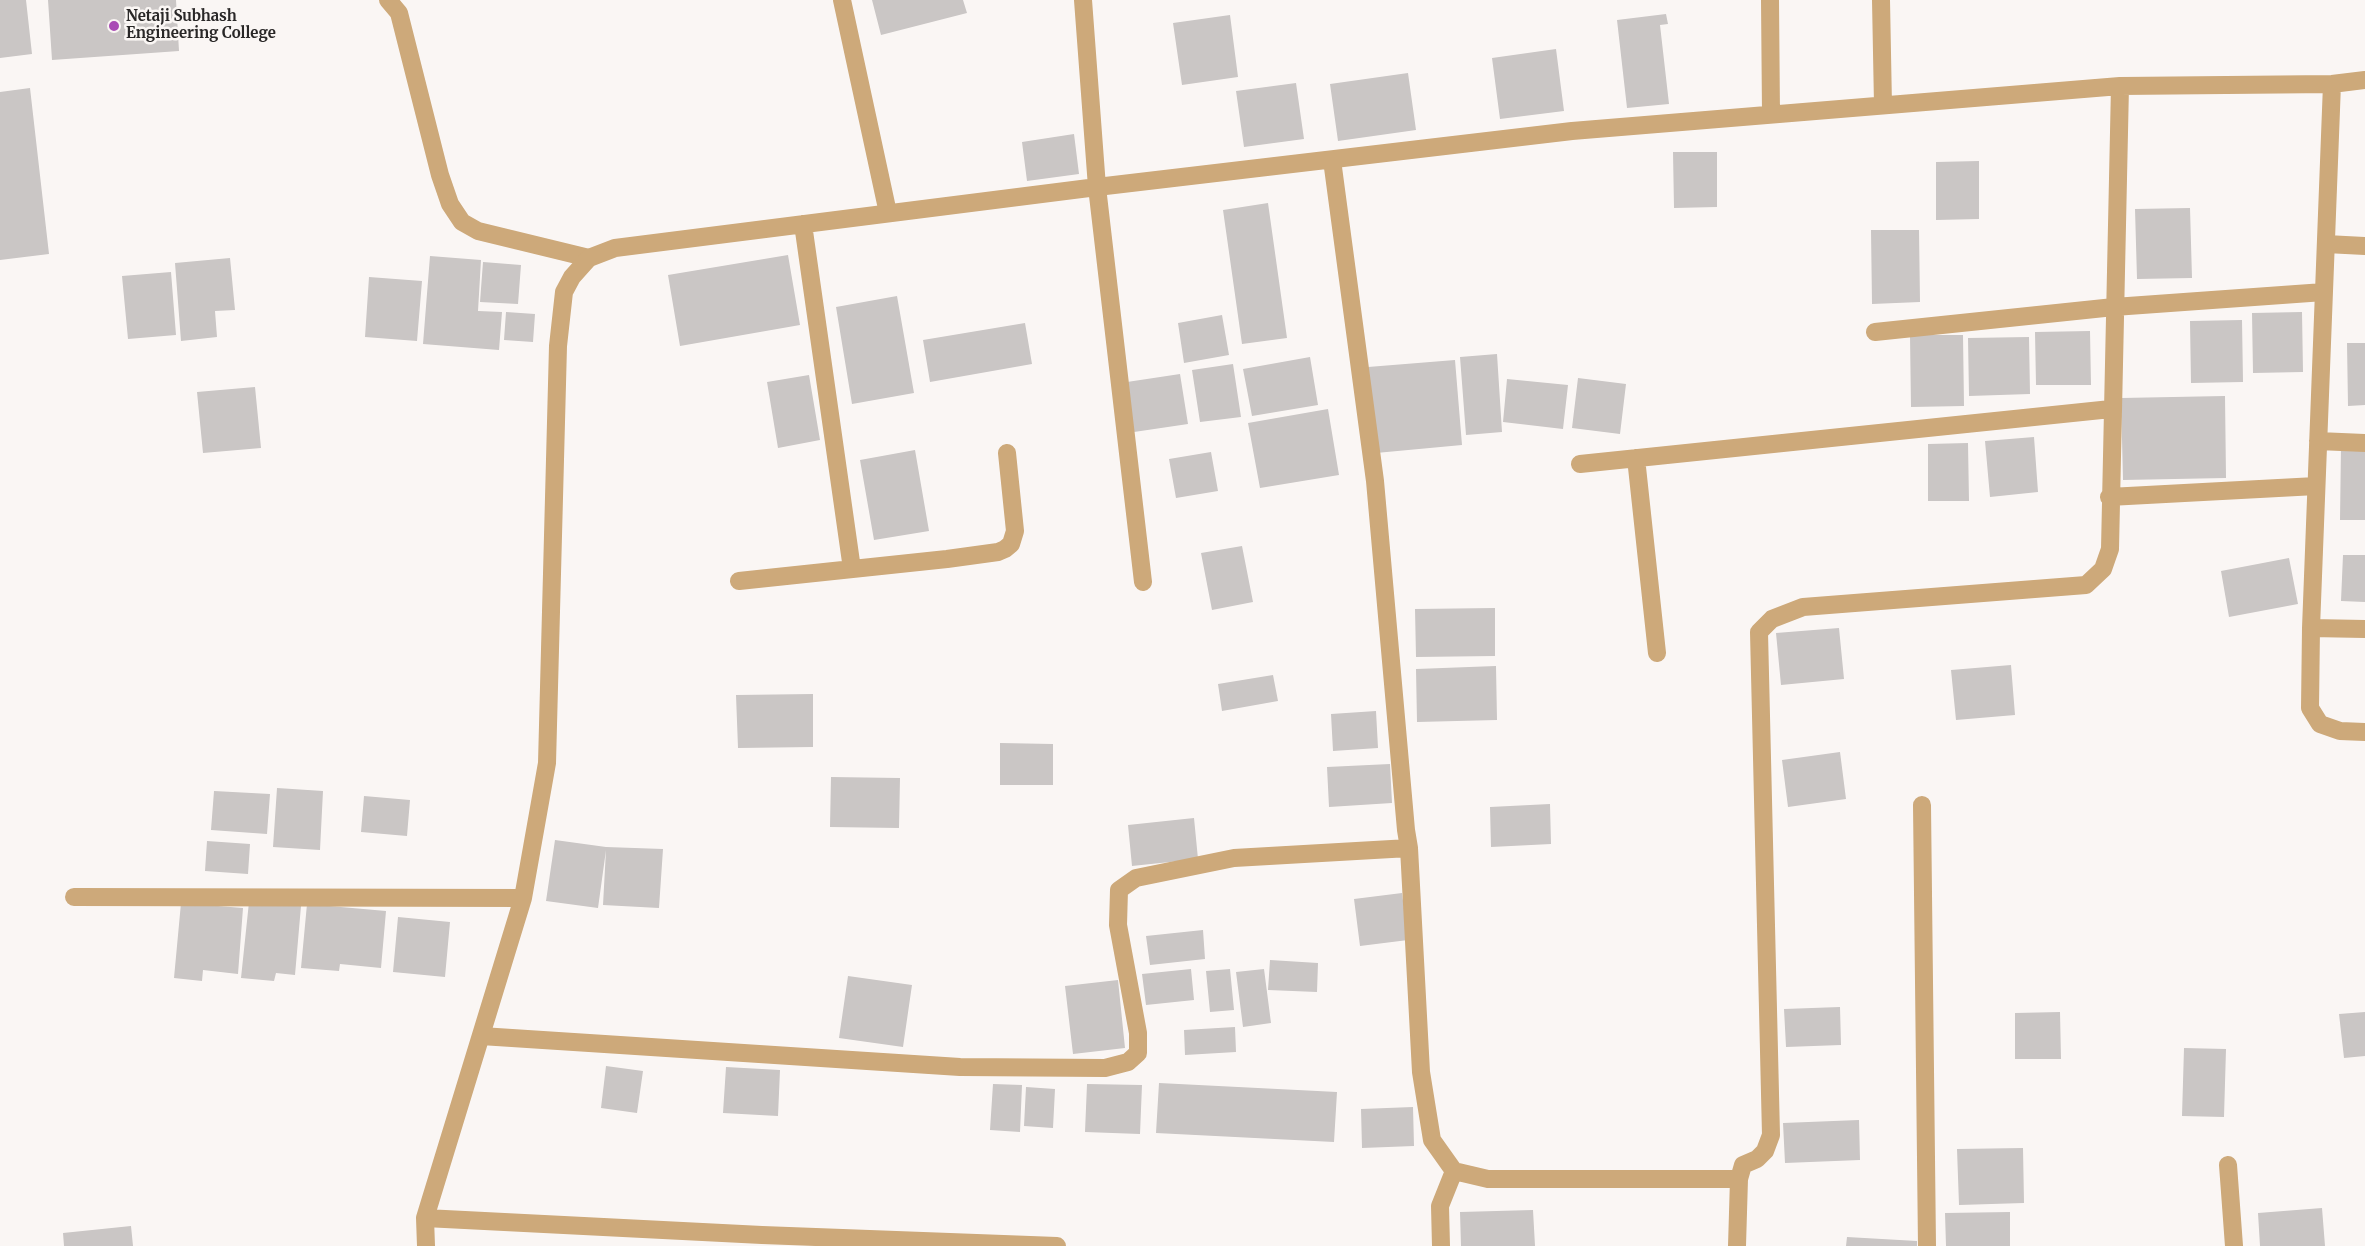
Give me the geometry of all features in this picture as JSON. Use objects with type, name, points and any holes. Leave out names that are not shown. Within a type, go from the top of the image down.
[{"type":"street","points":[[388,0],[399,13],[443,185],[450,204],[462,222],[478,231],[589,258]]},
{"type":"street","points":[[842,0],[888,213]]},
{"type":"street","points":[[1083,0],[1097,187],[1143,582]]},
{"type":"street","points":[[1770,0],[1771,114]]},
{"type":"street","points":[[1881,0],[1883,105]]},
{"type":"street","points":[[426,1246],[425,1218],[523,898],[548,763],[558,346],[564,292],[572,277],[589,258],[615,248],[1572,130],[2120,86],[2332,84],[2365,80]]},
{"type":"street","points":[[2332,84],[2316,486],[2310,708],[2320,723],[2340,731],[2365,732]]},
{"type":"street","points":[[1737,1246],[1739,1179],[1743,1165],[1757,1159],[1771,1135],[1759,632],[1772,619],[1803,607],[2086,585],[2103,569],[2110,549],[2109,497],[2120,86]]},
{"type":"street","points":[[1332,160],[1375,481],[1409,848],[1421,1072],[1432,1140],[1454,1171],[1488,1179],[1739,1179]]},
{"type":"street","points":[[803,224],[852,569]]},
{"type":"street","points":[[2326,244],[2365,246]]},
{"type":"street","points":[[1875,332],[2114,307],[2324,292]]},
{"type":"street","points":[[1580,464],[2111,409]]},
{"type":"street","points":[[2318,441],[2365,443]]},
{"type":"street","points":[[739,581],[947,559],[1005,549],[1011,544],[1015,531],[1007,453]]},
{"type":"street","points":[[1636,458],[1657,653]]},
{"type":"street","points":[[2109,497],[2316,486]]},
{"type":"street","points":[[2311,628],[2365,629]]},
{"type":"street","points":[[1922,805],[1927,1246]]},
{"type":"street","points":[[481,1036],[960,1067],[1105,1068],[1128,1062],[1138,1053],[1138,1033],[1118,925],[1119,890],[1136,878],[1234,858],[1409,848]]},
{"type":"street","points":[[74,897],[523,898]]},
{"type":"street","points":[[2228,1165],[2234,1246]]},
{"type":"street","points":[[1441,1246],[1440,1206],[1454,1171]]},
{"type":"street","points":[[425,1218],[762,1241],[1057,1246]]},
{"type":"building","points":[[0,0],[26,0],[32,54],[0,58]]},
{"type":"building","name":"Netaji Subhash Engineering College","points":[[48,0],[176,0],[179,51],[52,60]]},
{"type":"building","points":[[872,0],[963,0],[967,13],[881,35]]},
{"type":"building","points":[[1666,14],[1668,24],[1660,25],[1669,104],[1627,108],[1617,20]]},
{"type":"building","points":[[1230,15],[1238,77],[1182,85],[1173,23]]},
{"type":"building","points":[[1556,49],[1564,111],[1500,119],[1492,58]]},
{"type":"building","points":[[1408,73],[1416,130],[1338,141],[1330,84]]},
{"type":"building","points":[[1296,83],[1304,139],[1244,147],[1236,91]]},
{"type":"building","points":[[30,88],[49,254],[0,260],[0,92]]},
{"type":"building","points":[[1074,134],[1079,174],[1027,181],[1022,142]]},
{"type":"building","points":[[1673,152],[1717,152],[1717,207],[1674,208]]},
{"type":"building","points":[[1979,161],[1979,219],[1936,220],[1936,162]]},
{"type":"building","points":[[1268,203],[1287,338],[1242,344],[1223,210]]},
{"type":"building","points":[[2190,208],[2192,278],[2137,279],[2135,209]]},
{"type":"building","points":[[1871,230],[1919,230],[1920,302],[1872,304]]},
{"type":"building","points":[[788,255],[800,325],[680,346],[668,275]]},
{"type":"building","points":[[430,256],[481,260],[478,311],[502,312],[499,350],[423,344]]},
{"type":"building","points":[[230,258],[235,310],[215,311],[217,337],[181,341],[175,263]]},
{"type":"building","points":[[483,262],[521,265],[518,304],[480,302]]},
{"type":"building","points":[[171,272],[176,335],[128,339],[122,276]]},
{"type":"building","points":[[369,277],[422,281],[417,341],[365,337]]},
{"type":"building","points":[[897,296],[914,393],[852,404],[836,307]]},
{"type":"building","points":[[506,312],[535,314],[533,342],[504,340]]},
{"type":"building","points":[[2302,312],[2303,372],[2253,373],[2252,313]]},
{"type":"building","points":[[1222,315],[1229,355],[1184,363],[1178,323]]},
{"type":"building","points":[[2242,320],[2243,382],[2191,383],[2190,321]]},
{"type":"building","points":[[1025,323],[1032,364],[930,382],[923,340]]},
{"type":"building","points":[[2090,331],[2091,385],[2036,385],[2035,332]]},
{"type":"building","points":[[1910,335],[1963,335],[1964,406],[1911,407]]},
{"type":"building","points":[[2029,337],[2030,394],[1969,396],[1968,338]]},
{"type":"building","points":[[2347,343],[2365,343],[2365,405],[2348,406]]},
{"type":"building","points":[[1497,354],[1502,432],[1466,435],[1460,357]]},
{"type":"building","points":[[1310,357],[1318,405],[1252,416],[1243,369]]},
{"type":"building","points":[[1455,360],[1462,445],[1376,453],[1368,367]]},
{"type":"building","points":[[1233,364],[1241,417],[1200,422],[1192,370]]},
{"type":"building","points":[[1180,374],[1188,424],[1134,432],[1127,382]]},
{"type":"building","points":[[809,375],[820,440],[778,448],[767,382]]},
{"type":"building","points":[[1578,378],[1626,384],[1620,434],[1572,428]]},
{"type":"building","points":[[1507,379],[1568,385],[1563,429],[1503,422]]},
{"type":"building","points":[[255,387],[261,448],[203,453],[197,392]]},
{"type":"building","points":[[2225,396],[2226,478],[2123,480],[2121,398]]},
{"type":"building","points":[[1328,409],[1339,475],[1260,488],[1248,423]]},
{"type":"building","points":[[2034,437],[2038,492],[1990,497],[1985,441]]},
{"type":"building","points":[[1968,443],[1969,501],[1928,501],[1928,444]]},
{"type":"building","points":[[2341,446],[2365,446],[2365,520],[2340,520]]},
{"type":"building","points":[[915,450],[929,531],[874,540],[860,460]]},
{"type":"building","points":[[1211,452],[1218,491],[1176,498],[1169,459]]},
{"type":"building","points":[[1242,546],[1253,602],[1212,610],[1201,553]]},
{"type":"building","points":[[2343,555],[2365,555],[2365,602],[2341,601]]},
{"type":"building","points":[[2289,558],[2298,604],[2229,617],[2221,571]]},
{"type":"building","points":[[1495,608],[1495,656],[1416,657],[1415,609]]},
{"type":"building","points":[[1839,628],[1844,679],[1781,685],[1776,633]]},
{"type":"building","points":[[2011,665],[2015,715],[1956,720],[1951,670]]},
{"type":"building","points":[[1496,666],[1497,720],[1417,722],[1416,669]]},
{"type":"building","points":[[1273,675],[1278,701],[1222,711],[1218,684]]},
{"type":"building","points":[[813,694],[813,747],[738,748],[736,695]]},
{"type":"building","points":[[1376,711],[1378,748],[1333,751],[1331,714]]},
{"type":"building","points":[[1000,743],[1053,744],[1053,785],[1000,785]]},
{"type":"building","points":[[1840,752],[1846,799],[1788,807],[1782,760]]},
{"type":"building","points":[[1390,764],[1392,803],[1329,807],[1327,767]]},
{"type":"building","points":[[831,777],[900,778],[899,828],[830,827]]},
{"type":"building","points":[[277,788],[323,791],[320,850],[273,847]]},
{"type":"building","points":[[214,791],[270,794],[267,834],[211,830]]},
{"type":"building","points":[[364,796],[410,800],[407,836],[361,832]]},
{"type":"building","points":[[1550,804],[1551,844],[1491,847],[1490,807]]},
{"type":"building","points":[[1194,818],[1198,859],[1132,866],[1128,825]]},
{"type":"building","points":[[555,840],[606,847],[663,849],[659,908],[603,905],[606,850],[598,908],[546,901]]},
{"type":"building","points":[[207,841],[250,844],[248,874],[205,871]]},
{"type":"building","points":[[1402,893],[1408,940],[1360,946],[1354,899]]},
{"type":"building","points":[[249,902],[301,906],[295,975],[276,973],[274,981],[241,978]]},
{"type":"building","points":[[181,903],[243,908],[238,974],[203,970],[202,981],[174,978]]},
{"type":"building","points":[[307,904],[386,911],[381,968],[340,964],[339,971],[301,968]]},
{"type":"building","points":[[398,917],[450,922],[445,977],[393,972]]},
{"type":"building","points":[[1203,930],[1205,959],[1150,965],[1146,936]]},
{"type":"building","points":[[1270,960],[1318,963],[1317,992],[1268,990]]},
{"type":"building","points":[[1191,969],[1194,1000],[1146,1005],[1142,974]]},
{"type":"building","points":[[1230,969],[1234,1010],[1210,1012],[1206,971]]},
{"type":"building","points":[[1264,969],[1271,1023],[1243,1027],[1236,972]]},
{"type":"building","points":[[848,976],[912,985],[903,1047],[839,1038]]},
{"type":"building","points":[[1118,980],[1125,1048],[1073,1054],[1065,986]]},
{"type":"building","points":[[1840,1007],[1841,1045],[1786,1047],[1784,1009]]},
{"type":"building","points":[[2060,1012],[2061,1059],[2015,1059],[2015,1013]]},
{"type":"building","points":[[2365,1012],[2365,1056],[2344,1058],[2339,1014]]},
{"type":"building","points":[[1235,1027],[1236,1052],[1185,1055],[1184,1030]]},
{"type":"building","points":[[2184,1048],[2226,1049],[2224,1117],[2182,1116]]},
{"type":"building","points":[[606,1066],[643,1071],[637,1113],[601,1108]]},
{"type":"building","points":[[726,1067],[780,1070],[778,1116],[723,1113]]},
{"type":"building","points":[[1159,1083],[1337,1092],[1334,1142],[1156,1133]]},
{"type":"building","points":[[993,1084],[1022,1085],[1020,1132],[990,1130]]},
{"type":"building","points":[[1087,1084],[1142,1085],[1140,1134],[1085,1132]]},
{"type":"building","points":[[1026,1087],[1055,1089],[1053,1128],[1024,1126]]},
{"type":"building","points":[[1413,1107],[1414,1146],[1362,1148],[1361,1109]]},
{"type":"building","points":[[1859,1120],[1860,1160],[1785,1163],[1783,1123]]},
{"type":"building","points":[[2023,1148],[2024,1203],[1959,1205],[1957,1149]]},
{"type":"building","points":[[2322,1208],[2325,1246],[2260,1246],[2258,1213]]},
{"type":"building","points":[[1533,1210],[1535,1246],[1461,1246],[1460,1212]]},
{"type":"building","points":[[2010,1212],[2010,1246],[1946,1246],[1945,1213]]},
{"type":"building","points":[[131,1226],[133,1246],[64,1246],[63,1233]]},
{"type":"building","points":[[1847,1237],[1917,1241],[1917,1246],[1846,1246]]},
{"type":"place","name":"Netaji Subhash Engineering College","points":[[114,26]]}]
